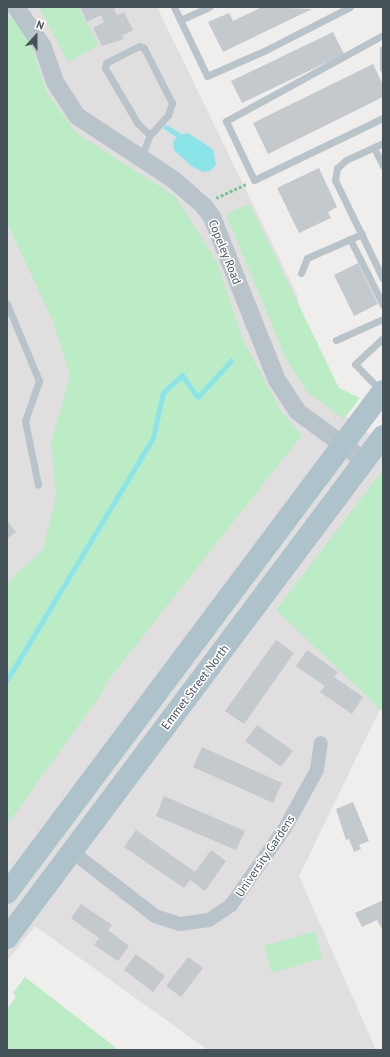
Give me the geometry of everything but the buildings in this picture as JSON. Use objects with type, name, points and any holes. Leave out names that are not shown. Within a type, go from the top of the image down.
[{"type":"main road","points":[[7,893],[383,392]]},
{"type":"main road","name":"Emmet Street North","points":[[8,936],[383,436]]},
{"type":"street","name":"Copeley Road","points":[[16,7],[43,47],[55,82],[77,116],[141,157],[203,205],[212,217],[277,380],[298,412],[342,447],[365,461]]},
{"type":"street","name":"University Gardens","points":[[71,852],[155,916],[180,924],[209,920],[231,905],[285,828],[317,770],[321,743]]},
{"type":"lane","points":[[174,7],[208,76],[266,50],[350,7]]},
{"type":"lane","points":[[180,20],[209,7]]},
{"type":"lane","points":[[383,35],[226,120],[254,180],[383,118]]},
{"type":"lane","points":[[141,157],[150,135],[168,115],[172,103],[144,48],[139,46],[106,63],[105,68],[138,124],[150,135]]},
{"type":"lane","points":[[383,49],[383,68]]},
{"type":"lane","points":[[383,143],[346,160],[337,168],[335,180],[383,278]]},
{"type":"lane","points":[[374,148],[383,166]]},
{"type":"lane","points":[[301,273],[307,258],[362,234]]},
{"type":"lane","points":[[350,239],[383,305]]},
{"type":"lane","points":[[7,304],[39,381],[25,421],[38,485]]},
{"type":"lane","points":[[336,340],[383,319]]},
{"type":"lane","points":[[383,338],[352,363],[383,392]]},
{"type":"path","points":[[203,205],[254,180]]},
{"type":"shaded area","points":[[7,7],[157,7],[297,295],[311,365],[328,402],[383,445],[383,703],[299,876],[376,1050],[208,1050],[35,926],[7,961]]},
{"type":"green space","points":[[39,7],[78,7],[99,45],[68,62]]},
{"type":"green space","points":[[7,13],[29,37],[46,91],[76,133],[175,196],[217,262],[243,340],[281,411],[302,435],[110,678],[99,697],[7,825],[7,583],[43,549],[56,497],[51,443],[70,375],[52,319],[7,223]]},
{"type":"green space","points":[[250,204],[339,388],[360,398],[344,419],[307,392],[285,357],[226,214]]},
{"type":"green space","points":[[383,470],[383,712],[276,610]]},
{"type":"green space","points":[[315,931],[322,958],[272,973],[264,946]]},
{"type":"green space","points":[[25,977],[119,1050],[7,1050],[7,1010],[16,996],[13,993]]},
{"type":"water","points":[[188,133],[213,149],[216,165],[210,171],[203,172],[191,166],[174,150],[173,141],[179,135]]},
{"type":"waterway","points":[[166,127],[179,135]]},
{"type":"waterway","points":[[7,680],[153,438],[163,393],[182,375],[198,397],[231,361]]}]
